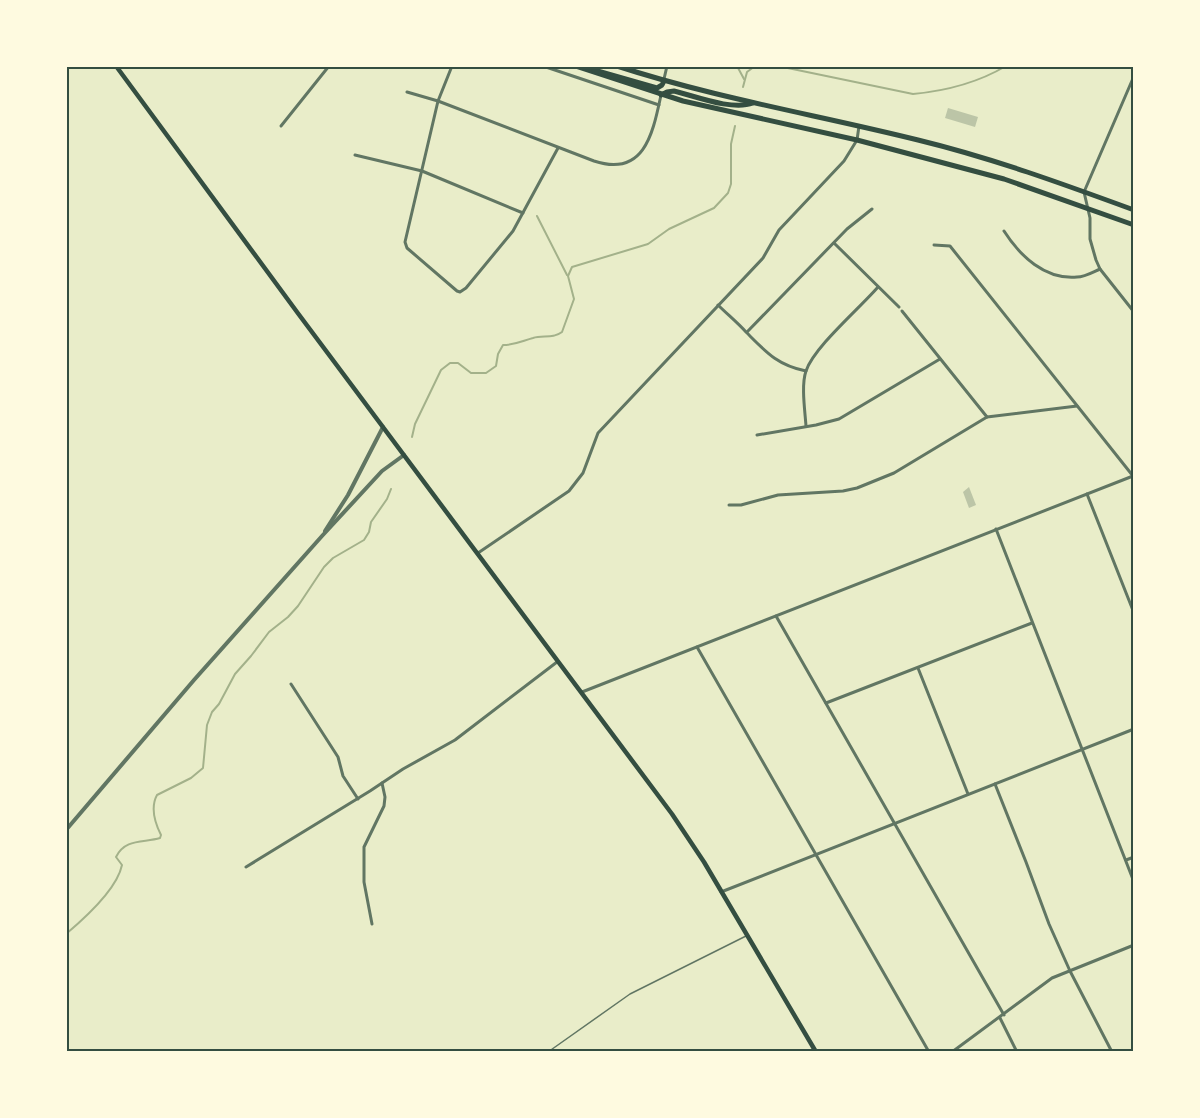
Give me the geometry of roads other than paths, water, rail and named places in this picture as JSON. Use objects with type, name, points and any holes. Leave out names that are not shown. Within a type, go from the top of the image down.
[{"type":"main road","points":[[116,66],[672,814],[816,1052]]},
{"type":"main road","points":[[576,66],[662,95],[857,140],[1004,178],[1134,225]]},
{"type":"main road","points":[[617,66],[664,81],[972,154],[1134,210]]},
{"type":"main road","points":[[590,71],[604,71],[657,88],[664,81]]},
{"type":"main road","points":[[662,95],[674,91],[735,105],[754,103]]},
{"type":"street","points":[[281,126],[329,66]]},
{"type":"street","points":[[452,66],[438,101],[405,240],[407,248],[453,288],[460,292],[466,288],[507,240],[558,148]]},
{"type":"street","points":[[543,66],[659,105]]},
{"type":"street","points":[[664,81],[667,66]]},
{"type":"street","points":[[1134,76],[1084,192],[1092,247],[1100,270],[1134,312]]},
{"type":"street","points":[[407,92],[438,101],[602,164],[612,165],[636,156],[647,145],[654,128],[662,95]]},
{"type":"street","points":[[478,553],[561,497],[576,484],[583,473],[593,441],[600,429],[768,253],[779,230],[844,161],[857,140],[859,126]]},
{"type":"street","points":[[355,155],[422,171],[523,213]]},
{"type":"street","points":[[747,332],[853,223],[872,209]]},
{"type":"street","points":[[1004,231],[1016,249],[1033,264],[1048,272],[1067,277],[1080,277],[1100,270]]},
{"type":"street","points":[[833,243],[898,307]]},
{"type":"street","points":[[582,692],[1134,476],[950,246],[934,245]]},
{"type":"street","points":[[806,426],[804,401],[806,371],[824,345],[878,287]]},
{"type":"street","points":[[718,305],[780,363],[806,371]]},
{"type":"street","points":[[902,311],[987,417]]},
{"type":"street","points":[[758,435],[842,418],[940,359]]},
{"type":"street","points":[[729,505],[741,505],[785,495],[843,491],[868,484],[894,473],[987,417],[1077,406]]},
{"type":"street","points":[[322,536],[348,495],[383,427]]},
{"type":"street","points":[[66,830],[194,680],[322,536],[382,471],[404,454]]},
{"type":"street","points":[[1087,494],[1134,613]]},
{"type":"street","points":[[996,530],[1134,882]]},
{"type":"street","points":[[776,616],[1004,1015]]},
{"type":"street","points":[[826,703],[1032,623]]},
{"type":"street","points":[[697,647],[929,1052]]},
{"type":"street","points":[[246,867],[418,760],[455,740],[559,661]]},
{"type":"street","points":[[918,667],[968,794]]},
{"type":"street","points":[[291,684],[338,757],[343,776],[358,799]]},
{"type":"street","points":[[721,892],[1134,729]]},
{"type":"street","points":[[372,924],[364,882],[364,847],[384,806],[382,783]]},
{"type":"street","points":[[995,784],[1049,924],[1070,971],[1112,1052]]},
{"type":"street","points":[[1125,860],[1134,857]]},
{"type":"street","points":[[952,1052],[1052,978],[1134,945]]},
{"type":"street","points":[[1000,1018],[1017,1052]]},
{"type":"lane","points":[[548,1052],[630,994],[747,936]]},
{"type":"waterway","points":[[737,66],[744,79]]},
{"type":"waterway","points":[[743,87],[747,72],[755,66]]},
{"type":"waterway","points":[[778,66],[913,94],[961,85],[985,77],[1006,66]]},
{"type":"waterway","points":[[412,437],[415,424],[441,370],[450,363],[458,363],[471,373],[486,373],[496,366],[498,354],[503,345],[562,332],[574,299],[568,276],[572,267],[648,244],[669,229],[714,208],[728,193],[731,184],[731,144],[735,126]]},
{"type":"waterway","points":[[537,216],[567,275]]},
{"type":"waterway","points":[[66,934],[91,911],[114,884],[122,865],[116,857],[120,851],[135,842],[160,838],[154,810],[157,795],[191,778],[203,768],[207,725],[212,712],[219,704],[235,674],[269,632],[298,606],[324,567],[333,558],[364,540],[371,522],[391,489]]}]
